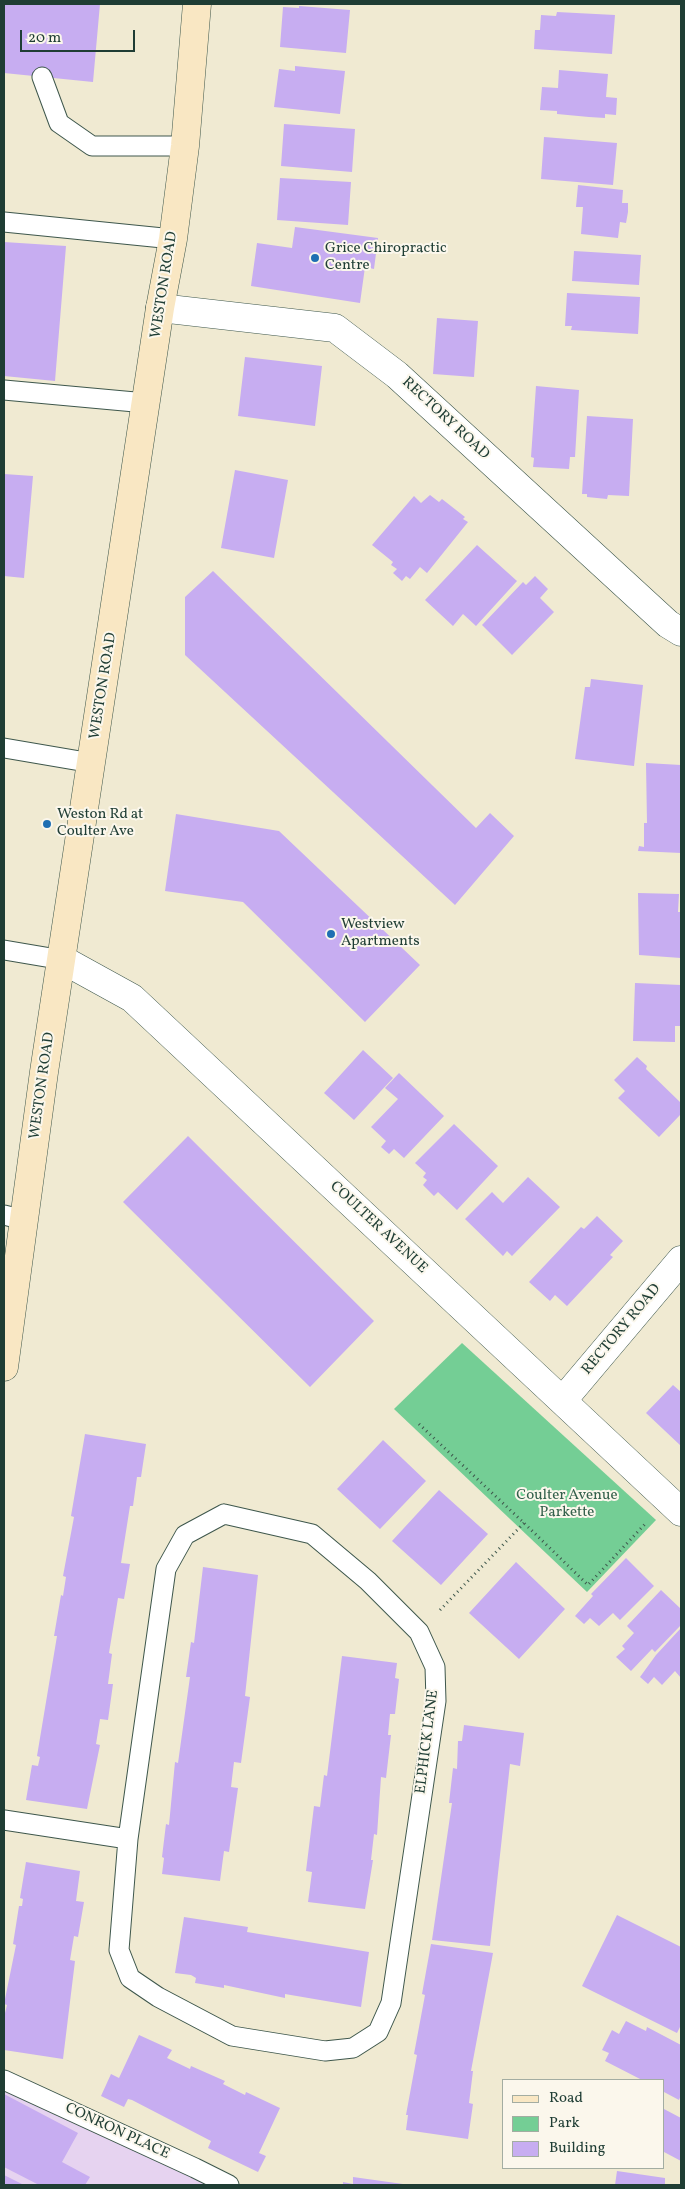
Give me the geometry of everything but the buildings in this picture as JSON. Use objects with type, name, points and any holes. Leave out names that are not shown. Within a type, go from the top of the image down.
[{"type":"main road","name":"WESTON ROAD","points":[[4,1367],[14,1217],[63,960],[160,308],[173,239],[185,146],[197,4]]},
{"type":"street","name":"RECTORY ROAD","points":[[160,308],[335,328],[397,375],[668,624],[681,632]]},
{"type":"street","name":"COULTER AVENUE","points":[[63,960],[132,998],[675,1506]]},
{"type":"street","name":"RECTORY ROAD","points":[[563,1400],[681,1260]]},
{"type":"lane","points":[[42,77],[59,123],[92,146],[185,146]]},
{"type":"lane","points":[[4,222],[173,239]]},
{"type":"lane","points":[[4,390],[146,403]]},
{"type":"lane","points":[[4,748],[92,763]]},
{"type":"lane","points":[[4,950],[63,960]]},
{"type":"lane","name":"ELPHICK LANE","points":[[224,1514],[312,1534],[368,1581],[419,1632],[435,1667],[436,1701],[391,2004],[378,2032],[352,2048],[325,2051],[232,2036],[158,1997],[130,1978],[119,1950],[128,1839],[166,1569],[185,1535],[224,1514]]},
{"type":"lane","points":[[4,1820],[128,1839]]},
{"type":"lane","name":"CONRON PLACE","points":[[4,2080],[229,2185]]},
{"type":"path","points":[[420,1424],[588,1585],[675,1506]]},
{"type":"path","points":[[419,1632],[524,1523]]},
{"type":"shaded area","points":[[4,2072],[213,2185],[4,2185]]},
{"type":"green space","name":"Coulter Avenue Parkette","points":[[462,1343],[656,1520],[587,1592],[394,1409]]},
{"type":"place","name":"Grice Chiropractic Centre","points":[[315,258]]},
{"type":"place","name":"Weston Rd at Coulter Ave","points":[[47,824]]},
{"type":"place","name":"Westview Apartments","points":[[331,934]]}]
